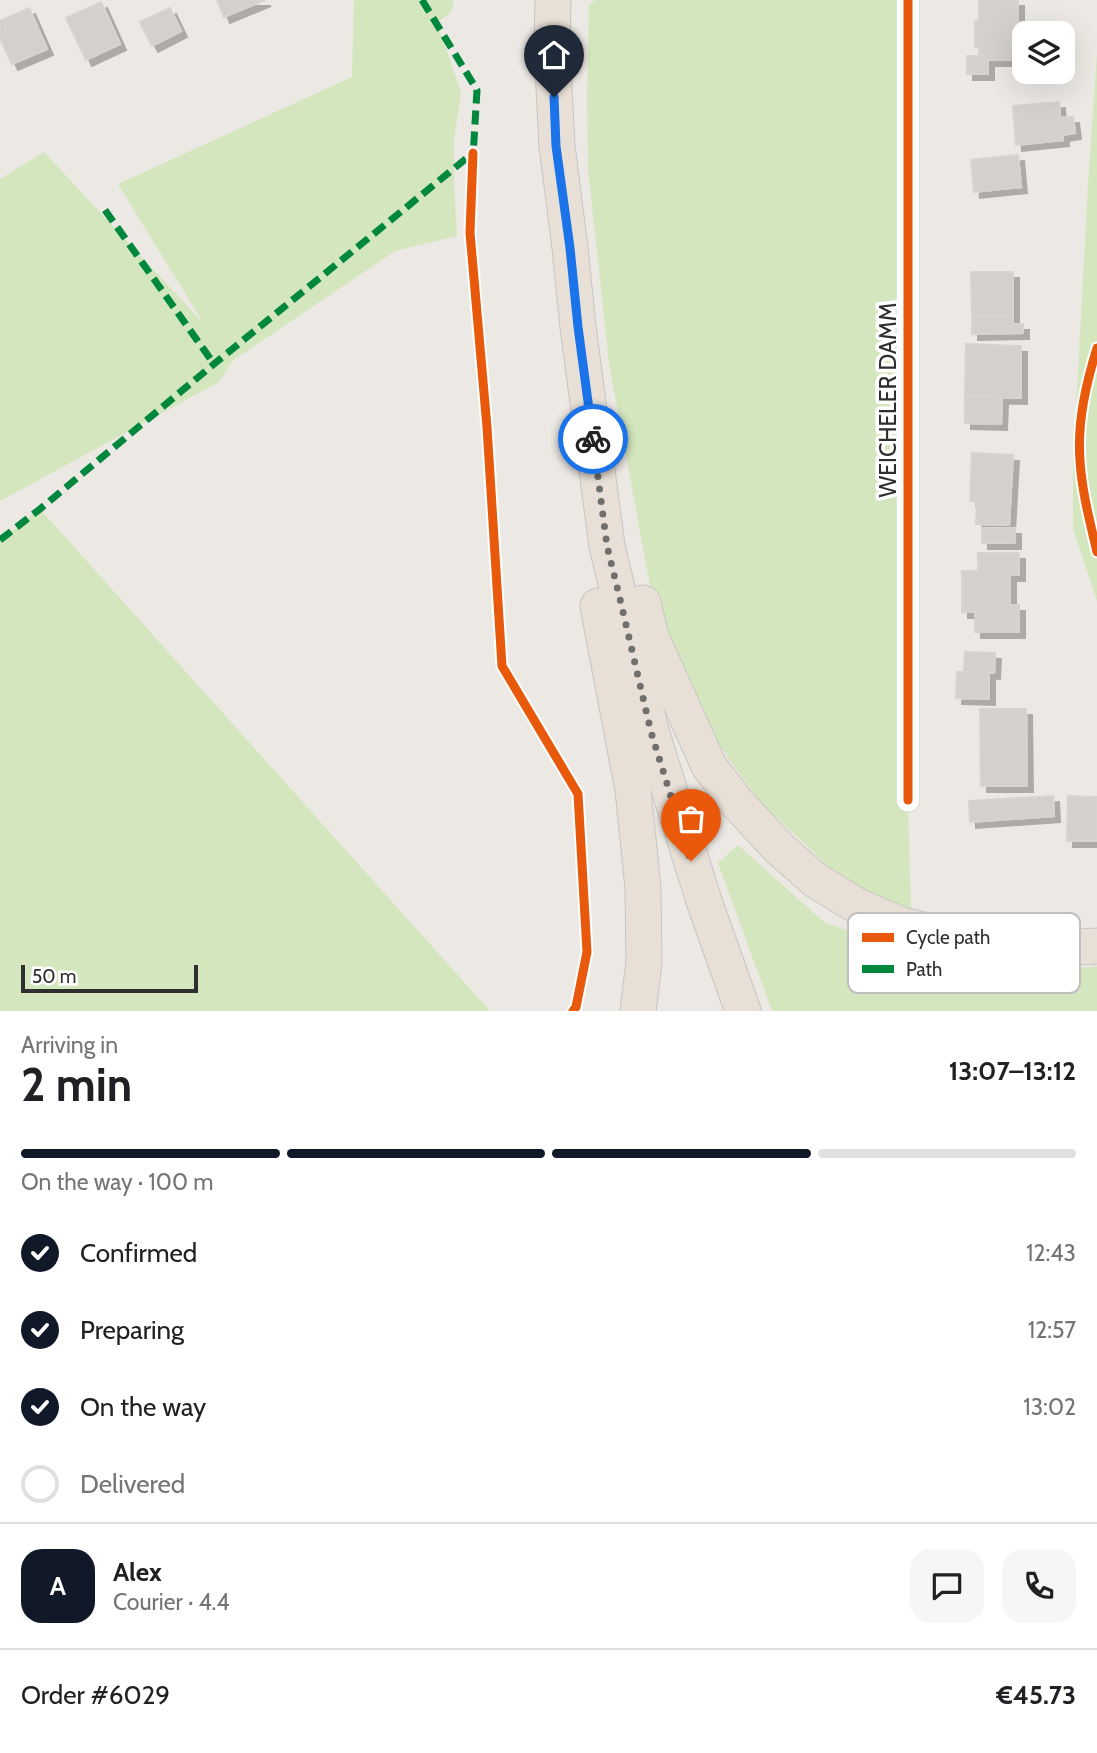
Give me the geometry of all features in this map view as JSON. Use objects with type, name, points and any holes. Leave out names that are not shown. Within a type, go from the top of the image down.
[{"type":"main road","points":[[553,0],[556,146],[607,546],[651,732],[704,901],[743,1011]]},
{"type":"main road","points":[[578,327],[651,637],[709,766],[737,804],[779,848],[815,880],[873,913]]},
{"type":"main road","points":[[578,327],[594,582],[633,790],[643,888],[644,962],[638,1011]]},
{"type":"street","name":"WEICHELER DAMM","points":[[908,0],[908,800]]},
{"type":"green space","points":[[354,0],[454,0],[451,12],[437,23],[461,92],[454,140],[457,236],[395,251],[232,361],[219,382],[0,501],[0,179],[44,152],[204,324],[118,184],[352,77]]},
{"type":"green space","points":[[595,0],[908,0],[908,800],[911,913],[856,892],[761,803],[689,704],[655,613],[609,363],[588,169],[589,5]]},
{"type":"green space","points":[[1097,53],[1097,601],[1073,529],[1073,468]]},
{"type":"green space","points":[[40,509],[490,1011],[0,1011],[0,540]]},
{"type":"green space","points":[[738,845],[824,922],[848,931],[848,993],[1080,993],[1080,968],[1097,966],[1097,1011],[772,1011],[718,863]]},
{"type":"building","points":[[217,0],[265,0],[224,17]]},
{"type":"building","points":[[979,0],[1018,0],[1018,21],[1012,21],[1012,60],[988,60],[988,74],[967,74],[967,56],[979,56],[979,47],[975,47],[975,21],[979,21]]},
{"type":"building","points":[[101,2],[120,44],[86,60],[66,18]]},
{"type":"building","points":[[29,8],[47,49],[12,64],[0,38],[0,21]]},
{"type":"building","points":[[170,8],[181,31],[152,46],[140,22]]},
{"type":"building","points":[[1059,102],[1060,118],[1073,117],[1075,133],[1063,135],[1063,140],[1016,145],[1013,106]]},
{"type":"building","points":[[1018,155],[1021,187],[974,192],[971,160]]},
{"type":"building","points":[[971,272],[1013,272],[1013,315],[972,315]]},
{"type":"building","points":[[972,315],[1013,315],[1013,324],[1023,324],[1023,333],[972,334]]},
{"type":"building","points":[[966,344],[1021,346],[1021,398],[965,397]]},
{"type":"building","points":[[965,397],[1002,398],[1001,424],[965,423]]},
{"type":"building","points":[[972,453],[1013,455],[1009,525],[976,524],[977,502],[970,501]]},
{"type":"building","points":[[982,528],[1015,528],[1015,543],[982,543]]},
{"type":"building","points":[[978,553],[1019,553],[1019,575],[1010,575],[1010,605],[1019,605],[1019,632],[975,632],[975,612],[962,612],[962,571],[978,571]]},
{"type":"building","points":[[965,652],[995,653],[994,673],[964,672]]},
{"type":"building","points":[[957,672],[989,673],[989,699],[956,698]]},
{"type":"building","points":[[980,709],[1026,709],[1027,786],[981,786]]},
{"type":"building","points":[[1053,796],[1054,816],[970,822],[969,801]]},
{"type":"building","points":[[1068,796],[1097,797],[1097,841],[1067,841]]},
{"type":"marked path","points":[[422,0],[477,90],[473,157]]},
{"type":"marked path","points":[[0,540],[473,153]]},
{"type":"marked path","points":[[105,210],[214,364]]},
{"type":"cycle path","points":[[908,0],[908,800]]},
{"type":"cycle path","points":[[473,153],[470,233],[487,427],[502,666],[578,794],[587,952],[573,1011]]},
{"type":"cycle path","points":[[1097,348],[1083,403],[1079,446],[1084,496],[1097,552]]},
{"type":"way so far","points":[[593,439],[607,546],[651,732],[691,861]]},
{"type":"route","points":[[554,97],[556,146],[593,439]]}]
